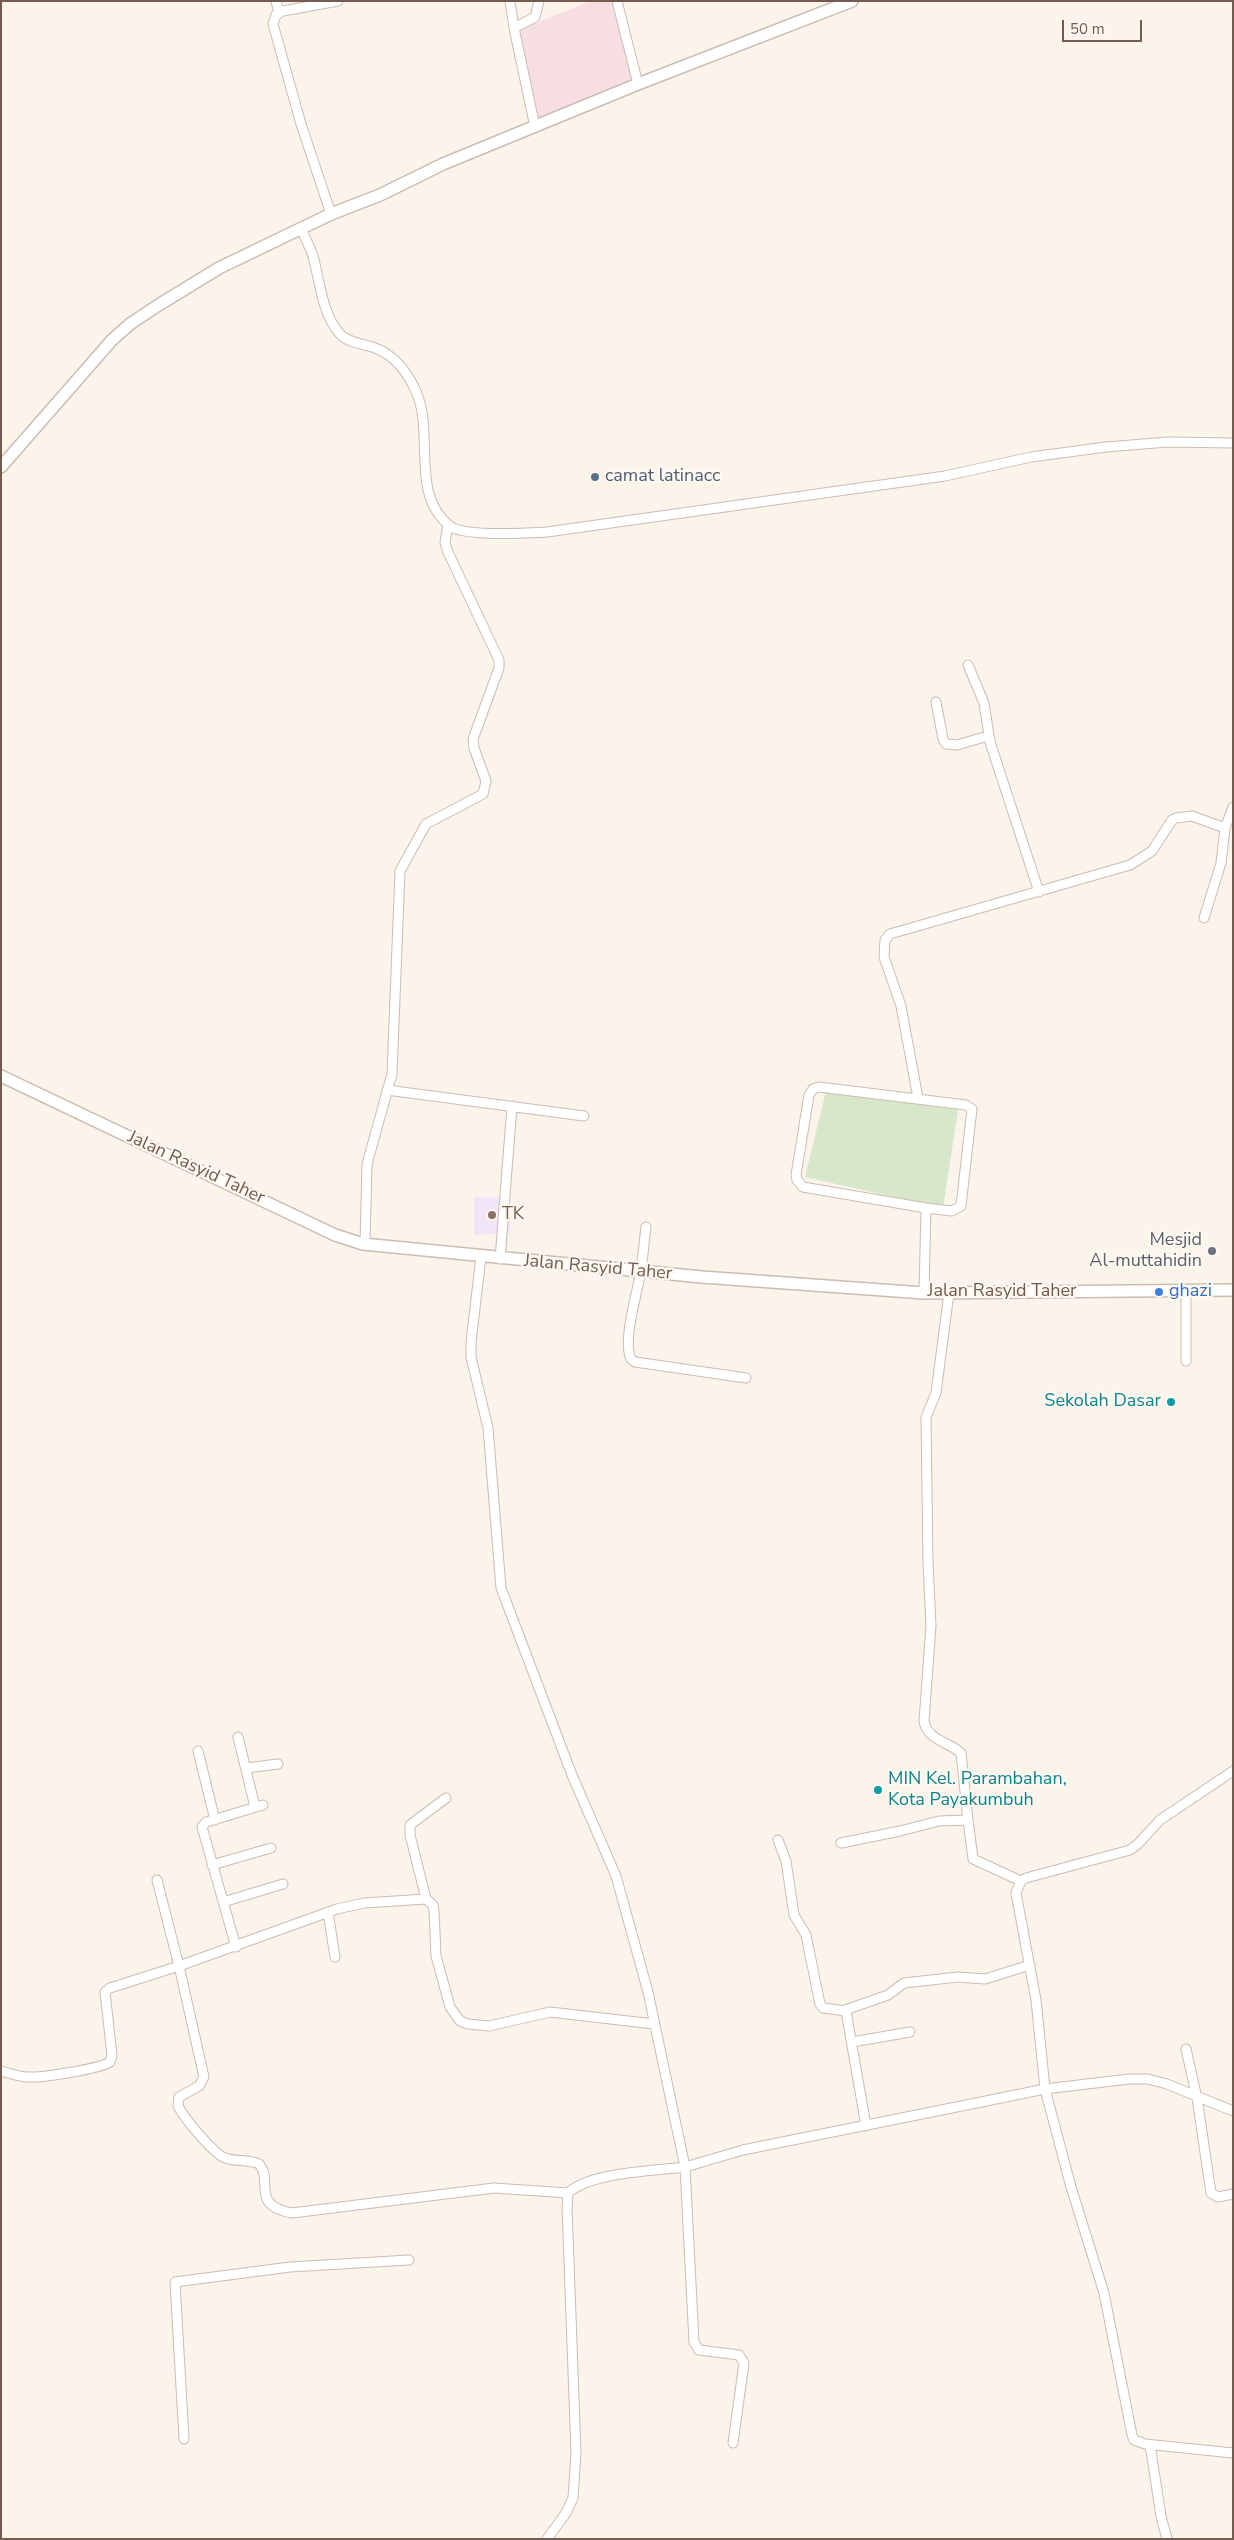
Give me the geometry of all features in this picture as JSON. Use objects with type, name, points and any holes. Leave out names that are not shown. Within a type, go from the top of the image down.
[{"type":"street","points":[[276,1],[280,13]]},
{"type":"street","points":[[331,214],[300,124],[274,29],[274,19],[280,13],[338,1]]},
{"type":"street","points":[[510,1],[514,28],[536,127]]},
{"type":"street","points":[[514,28],[535,17],[539,1]]},
{"type":"street","points":[[617,1],[638,84]]},
{"type":"street","points":[[1,467],[112,340],[130,324],[220,268],[331,214],[380,194],[443,164],[638,84],[852,1]]},
{"type":"street","points":[[301,228],[312,254],[330,321],[342,336],[392,356],[404,370],[417,394],[423,414],[428,487],[432,502],[442,519],[452,528],[494,534],[547,532],[945,476],[1031,457],[1106,447],[1168,442],[1233,443]]},
{"type":"street","points":[[365,1244],[367,1164],[392,1074],[400,871],[426,824],[484,794],[486,781],[474,748],[473,739],[499,663],[447,550],[445,542],[448,525]]},
{"type":"street","points":[[968,665],[984,703],[988,736],[1039,892]]},
{"type":"street","points":[[936,702],[943,739],[946,744],[957,745],[988,736]]},
{"type":"street","points":[[1204,918],[1221,863],[1225,828],[1233,807]]},
{"type":"street","points":[[918,1098],[901,1006],[884,957],[885,940],[897,931],[988,908],[1138,862],[1152,851],[1172,820],[1182,816],[1192,816],[1225,828]]},
{"type":"street","name":"Jalan Rasyid Taher","points":[[1,1076],[335,1235],[365,1244],[641,1272],[924,1293],[1186,1292],[1233,1290]]},
{"type":"street","points":[[817,1087],[918,1098],[972,1108],[973,1114],[961,1206],[952,1211],[926,1208],[803,1187],[796,1177],[809,1095],[813,1089],[817,1087]]},
{"type":"street","points":[[387,1090],[584,1116]]},
{"type":"street","points":[[500,1259],[512,1106]]},
{"type":"street","points":[[924,1293],[926,1208]]},
{"type":"street","points":[[646,1227],[641,1272],[634,1298],[628,1345],[631,1359],[635,1362],[746,1378]]},
{"type":"street","points":[[481,1257],[471,1357],[488,1428],[501,1588],[572,1775],[616,1876],[648,1992],[685,2167],[694,2342],[699,2350],[740,2355],[744,2363],[733,2443]]},
{"type":"street","points":[[1186,1292],[1186,1361]]},
{"type":"street","points":[[949,1293],[936,1393],[926,1417],[931,1626],[924,1721],[925,1726],[933,1737],[961,1753],[973,1859],[1021,1881]]},
{"type":"street","points":[[236,1946],[202,1827],[206,1822],[259,1806],[238,1737]]},
{"type":"street","points":[[198,1751],[215,1820]]},
{"type":"street","points":[[246,1768],[278,1764]]},
{"type":"street","points":[[1233,1771],[1160,1820],[1130,1850],[1107,1858],[1033,1875],[1021,1881],[1016,1893],[1030,1965],[1045,2089],[1071,2187],[1104,2293],[1132,2435],[1138,2442],[1150,2445],[1212,2453],[1233,2453]]},
{"type":"street","points":[[446,1798],[410,1825],[410,1835],[426,1899],[433,1905],[438,1966],[450,2007],[460,2021],[468,2024],[489,2026],[550,2012],[654,2024]]},
{"type":"street","points":[[840,1843],[947,1820],[968,1820]]},
{"type":"street","points":[[778,1840],[786,1861],[794,1915],[806,1935],[820,2004],[824,2008],[845,2010],[888,1995],[904,1983],[958,1977],[985,1979],[1030,1965]]},
{"type":"street","points":[[212,1865],[271,1848]]},
{"type":"street","points":[[158,1880],[204,2077],[199,2086],[179,2097],[178,2106],[219,2155],[232,2160],[259,2164],[263,2172],[263,2190],[267,2200],[274,2206],[292,2213],[494,2188],[568,2193],[575,2187],[602,2179],[685,2167],[743,2150],[1045,2089],[1128,2079],[1148,2079],[1167,2084],[1233,2112]]},
{"type":"street","points":[[223,1902],[283,1884]]},
{"type":"street","points":[[1,2071],[33,2077],[108,2064],[112,2055],[104,1994],[106,1990],[236,1946],[328,1912],[364,1904],[426,1899]]},
{"type":"street","points":[[328,1912],[335,1957]]},
{"type":"street","points":[[845,2010],[866,2126]]},
{"type":"street","points":[[852,2042],[910,2032]]},
{"type":"street","points":[[1186,2049],[1197,2098],[1211,2193],[1218,2197],[1233,2194]]},
{"type":"street","points":[[547,2539],[566,2513],[573,2498],[575,2462],[568,2193]]},
{"type":"street","points":[[184,2439],[175,2282],[290,2267],[409,2260]]},
{"type":"street","points":[[1150,2445],[1161,2516],[1167,2539]]},
{"type":"shaded area","points":[[591,1],[614,1],[634,82],[539,121],[518,30]]},
{"type":"shaded area","name":"TK","points":[[474,1197],[507,1197],[511,1233],[474,1235]]},
{"type":"green space","points":[[826,1091],[958,1110],[943,1208],[805,1177]]},
{"type":"place","name":"camat latinacc","points":[[595,477]]},
{"type":"place","name":"TK","points":[[492,1215]]},
{"type":"place","name":"Mesjid Al-muttahidin","points":[[1212,1251]]},
{"type":"place","name":"ghazi","points":[[1159,1292]]},
{"type":"place","name":"Sekolah Dasar","points":[[1171,1402]]},
{"type":"place","name":"MIN Kel. Parambahan, Kota Payakumbuh","points":[[878,1790]]}]
